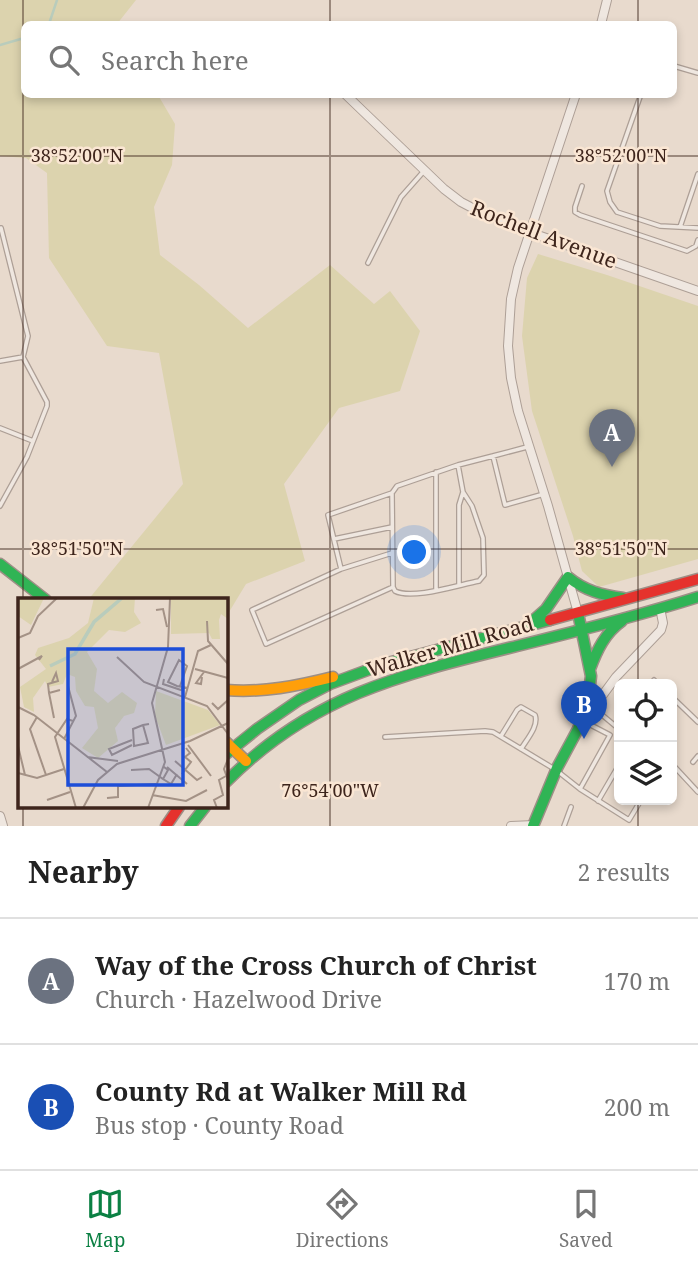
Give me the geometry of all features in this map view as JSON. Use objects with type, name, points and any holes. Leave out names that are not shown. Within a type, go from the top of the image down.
[{"type":"main road","points":[[0,564],[43,598]]},
{"type":"main road","points":[[526,627],[539,617],[558,595],[568,577],[589,592],[629,599]]},
{"type":"main road","name":"Walker Mill Road","points":[[698,579],[384,664],[330,684],[299,700],[228,748],[246,761],[309,717],[368,688],[698,597]]},
{"type":"main road","points":[[534,825],[556,770],[581,725],[588,702],[591,676],[578,612]]},
{"type":"main road","points":[[590,669],[604,639],[616,625],[629,616]]},
{"type":"main road","points":[[228,690],[256,692],[296,686],[384,664]]},
{"type":"main road","points":[[228,780],[246,761]]},
{"type":"main road","points":[[166,826],[178,808]]},
{"type":"main road","points":[[190,826],[204,808]]},
{"type":"street","points":[[602,21],[607,0]]},
{"type":"street","name":"Rochell Avenue","points":[[349,98],[424,171],[461,202],[504,223],[698,290]]},
{"type":"street","points":[[575,98],[520,260],[511,299],[508,338],[513,393],[578,612]]},
{"type":"street","points":[[581,725],[616,677],[661,630],[663,623],[660,608]]},
{"type":"street","points":[[0,817],[3,826]]},
{"type":"street","points":[[511,826],[534,825]]},
{"type":"lane","points":[[677,67],[698,73]]},
{"type":"lane","points":[[640,98],[607,191],[610,202],[617,212],[660,226],[698,228]]},
{"type":"lane","points":[[368,263],[401,197],[424,171]]},
{"type":"lane","points":[[680,227],[698,174]]},
{"type":"lane","points":[[582,186],[575,207],[575,212],[580,215],[687,251],[696,246],[698,240]]},
{"type":"lane","points":[[0,506],[27,457],[47,406],[23,357],[28,336],[1,228]]},
{"type":"lane","points":[[0,361],[23,357]]},
{"type":"lane","points":[[0,428],[33,441]]},
{"type":"lane","points":[[341,569],[328,515],[392,493],[397,486],[436,472],[529,446]]},
{"type":"lane","points":[[493,456],[505,505],[544,494]]},
{"type":"lane","points":[[392,493],[395,591],[400,594],[414,594],[479,581],[485,569],[483,538],[472,506],[463,492],[458,465]]},
{"type":"lane","points":[[436,472],[436,590]]},
{"type":"lane","points":[[459,585],[459,505],[463,492]]},
{"type":"lane","points":[[334,539],[392,527]]},
{"type":"lane","points":[[392,553],[341,569],[251,610],[266,644],[393,587]]},
{"type":"lane","points":[[677,702],[698,722]]},
{"type":"lane","points":[[501,736],[517,710],[525,708],[537,719],[521,749]]},
{"type":"lane","points":[[593,708],[614,726]]},
{"type":"lane","points":[[581,725],[610,735]]},
{"type":"lane","points":[[580,789],[614,731]]},
{"type":"lane","points":[[385,737],[493,732],[556,770],[580,789],[629,820],[638,805]]},
{"type":"lane","points":[[693,762],[698,756]]},
{"type":"lane","points":[[677,769],[698,792]]},
{"type":"lane","points":[[598,801],[614,774]]},
{"type":"lane","points":[[564,826],[571,807]]},
{"type":"shaded area","points":[[0,0],[136,0],[119,21],[21,21],[21,98],[160,98],[175,124],[172,165],[154,207],[160,255],[248,328],[330,265],[374,304],[390,291],[420,331],[400,391],[339,408],[284,484],[305,561],[246,584],[228,614],[228,598],[90,598],[183,484],[159,353],[107,346],[49,258],[47,173],[26,158],[0,156]]},
{"type":"shaded area","points":[[538,254],[698,306],[698,559],[599,587],[582,571],[532,411],[522,336],[527,278]]},
{"type":"waterway","points":[[50,21],[57,0]]},
{"type":"waterway","points":[[0,45],[21,39]]},
{"type":"traffic: fast","points":[[0,564],[43,598]]},
{"type":"traffic: fast","points":[[529,624],[546,609],[568,577],[594,592],[623,598]]},
{"type":"traffic: fast","points":[[228,780],[259,752],[292,728],[361,692],[436,667],[698,597]]},
{"type":"traffic: fast","points":[[533,826],[588,702],[591,676],[578,613]]},
{"type":"traffic: fast","points":[[228,752],[299,700],[330,684],[384,664],[550,620]]},
{"type":"traffic: fast","points":[[590,669],[602,642],[622,621]]},
{"type":"traffic: fast","points":[[190,826],[204,808]]},
{"type":"traffic: slow","points":[[228,690],[280,688],[333,677]]},
{"type":"traffic: slow","points":[[228,744],[246,761]]},
{"type":"traffic: jam","points":[[550,620],[698,579]]},
{"type":"traffic: jam","points":[[166,826],[178,808]]},
{"type":"place","name":"Way of the Cross Church of Christ","points":[[612,467]]},
{"type":"place","name":"County Rd at Walker Mill Rd","points":[[584,739]]}]
